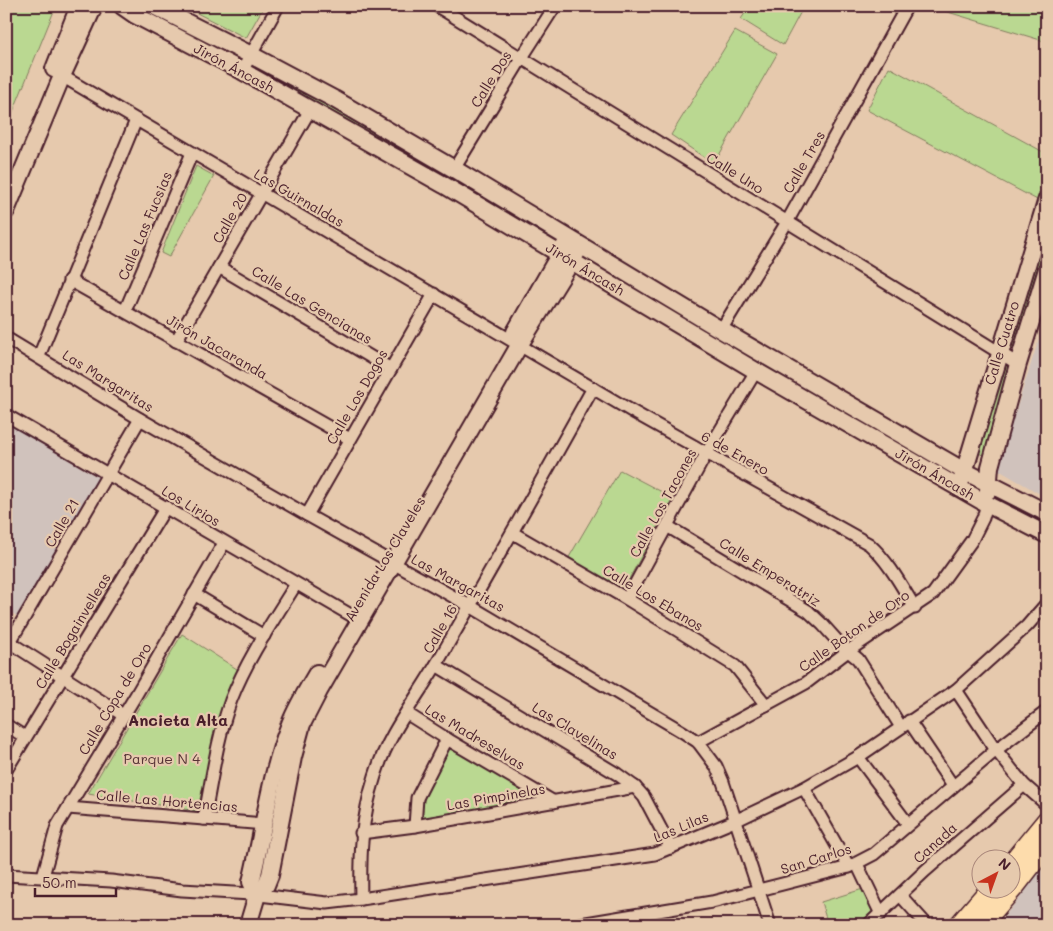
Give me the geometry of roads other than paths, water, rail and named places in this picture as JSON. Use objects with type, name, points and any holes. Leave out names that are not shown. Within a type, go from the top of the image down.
[{"type":"main road","points":[[6,186],[79,6]]},
{"type":"main road","points":[[6,211],[62,76],[94,6]]},
{"type":"main road","name":"Jirón Áncash","points":[[122,6],[135,15],[242,71],[444,185],[756,371],[987,504],[1047,535]]},
{"type":"main road","name":"Jirón Áncash","points":[[154,6],[334,99],[721,330],[964,471],[1047,513]]},
{"type":"main road","name":"Calle Cuatro","points":[[960,488],[999,353],[1047,199]]},
{"type":"main road","name":"Avenida Los Claveles","points":[[257,895],[251,882],[279,755],[302,698],[356,618],[390,562],[574,242]]},
{"type":"main road","name":"Calle Cuatro","points":[[987,504],[990,467],[1018,364],[1047,269]]},
{"type":"main road","name":"Avenida Los Claveles","points":[[248,925],[257,895],[266,885],[270,875],[293,757],[302,724],[356,618]]},
{"type":"main road","points":[[1020,853],[1047,820]]},
{"type":"main road","points":[[981,925],[1016,885],[1047,845]]},
{"type":"main road","points":[[959,925],[982,898]]},
{"type":"street","points":[[242,71],[278,6]]},
{"type":"street","name":"Calle Uno","points":[[437,6],[1018,364]]},
{"type":"street","name":"Calle Dos","points":[[454,169],[555,6]]},
{"type":"street","name":"Calle Tres","points":[[721,330],[787,222],[908,6]]},
{"type":"street","name":"Las Guirnaldas","points":[[62,76],[516,342]]},
{"type":"street","name":"Calle 20","points":[[176,342],[310,110]]},
{"type":"street","points":[[39,356],[136,120]]},
{"type":"street","name":"Calle Las Fucsias","points":[[125,311],[192,153]]},
{"type":"street","name":"Calle Las Gencianas","points":[[219,267],[391,369]]},
{"type":"street","name":"Jirón Jacaranda","points":[[69,280],[350,439]]},
{"type":"street","name":"Calle Los Dogos","points":[[307,515],[434,294]]},
{"type":"street","name":"Las Margaritas","points":[[6,338],[39,356],[140,419],[589,675],[698,742],[716,766],[724,782],[770,925]]},
{"type":"street","name":"6 de Enero","points":[[516,342],[706,454],[869,544],[891,568],[914,608]]},
{"type":"street","name":"Calle Los Tacones","points":[[627,598],[706,454],[756,371]]},
{"type":"street","name":"Calle 16","points":[[361,899],[361,833],[377,770],[385,748],[436,665],[513,532],[593,388]]},
{"type":"street","name":"Los Lirios","points":[[6,415],[356,618]]},
{"type":"street","name":"Calle 21","points":[[8,641],[140,419]]},
{"type":"street","name":"Calle Boton de Oro","points":[[698,742],[806,683],[848,651],[933,594],[972,540],[983,518],[987,504]]},
{"type":"street","name":"Calle Bogainvelleas","points":[[6,770],[166,508]]},
{"type":"street","name":"Calle Emperatriz","points":[[667,526],[808,611],[858,659],[953,786]]},
{"type":"street","name":"Calle Los Ebanos","points":[[513,532],[627,598],[735,666],[766,705]]},
{"type":"street","name":"Calle Copa de Oro","points":[[43,876],[57,826],[224,543]]},
{"type":"street","points":[[204,819],[223,726],[232,699],[264,636],[296,584]]},
{"type":"street","points":[[194,594],[264,636]]},
{"type":"street","name":"Las Lilas","points":[[6,875],[111,881],[182,890],[257,895],[328,903],[655,854],[737,820],[804,788],[858,757],[956,690],[1027,626],[1047,602]]},
{"type":"street","points":[[8,641],[123,715]]},
{"type":"street","name":"Las Clavelinas","points":[[436,665],[617,774],[635,787],[644,798],[672,848]]},
{"type":"street","points":[[956,690],[996,750],[1024,785],[1047,805]]},
{"type":"street","name":"San Carlos","points":[[574,925],[712,902],[853,865],[874,854],[996,750],[1047,711]]},
{"type":"street","name":"Las Madreselvas","points":[[406,713],[447,740],[554,802]]},
{"type":"street","points":[[6,725],[25,737]]},
{"type":"street","points":[[415,826],[417,798],[447,740]]},
{"type":"street","points":[[858,757],[908,824]]},
{"type":"street","name":"Canada","points":[[868,925],[1024,785]]},
{"type":"street","name":"Las Pimpinelas","points":[[361,833],[415,826],[635,787]]},
{"type":"street","points":[[804,788],[853,865],[881,914]]},
{"type":"street","name":"Calle Las Hortencias","points":[[68,808],[264,824]]},
{"type":"street","points":[[900,896],[927,925]]},
{"type":"district","name":"Ancieta Alta","points":[[178,720]]},
{"type":"park label","name":"Parque N 4","points":[[162,759]]}]
